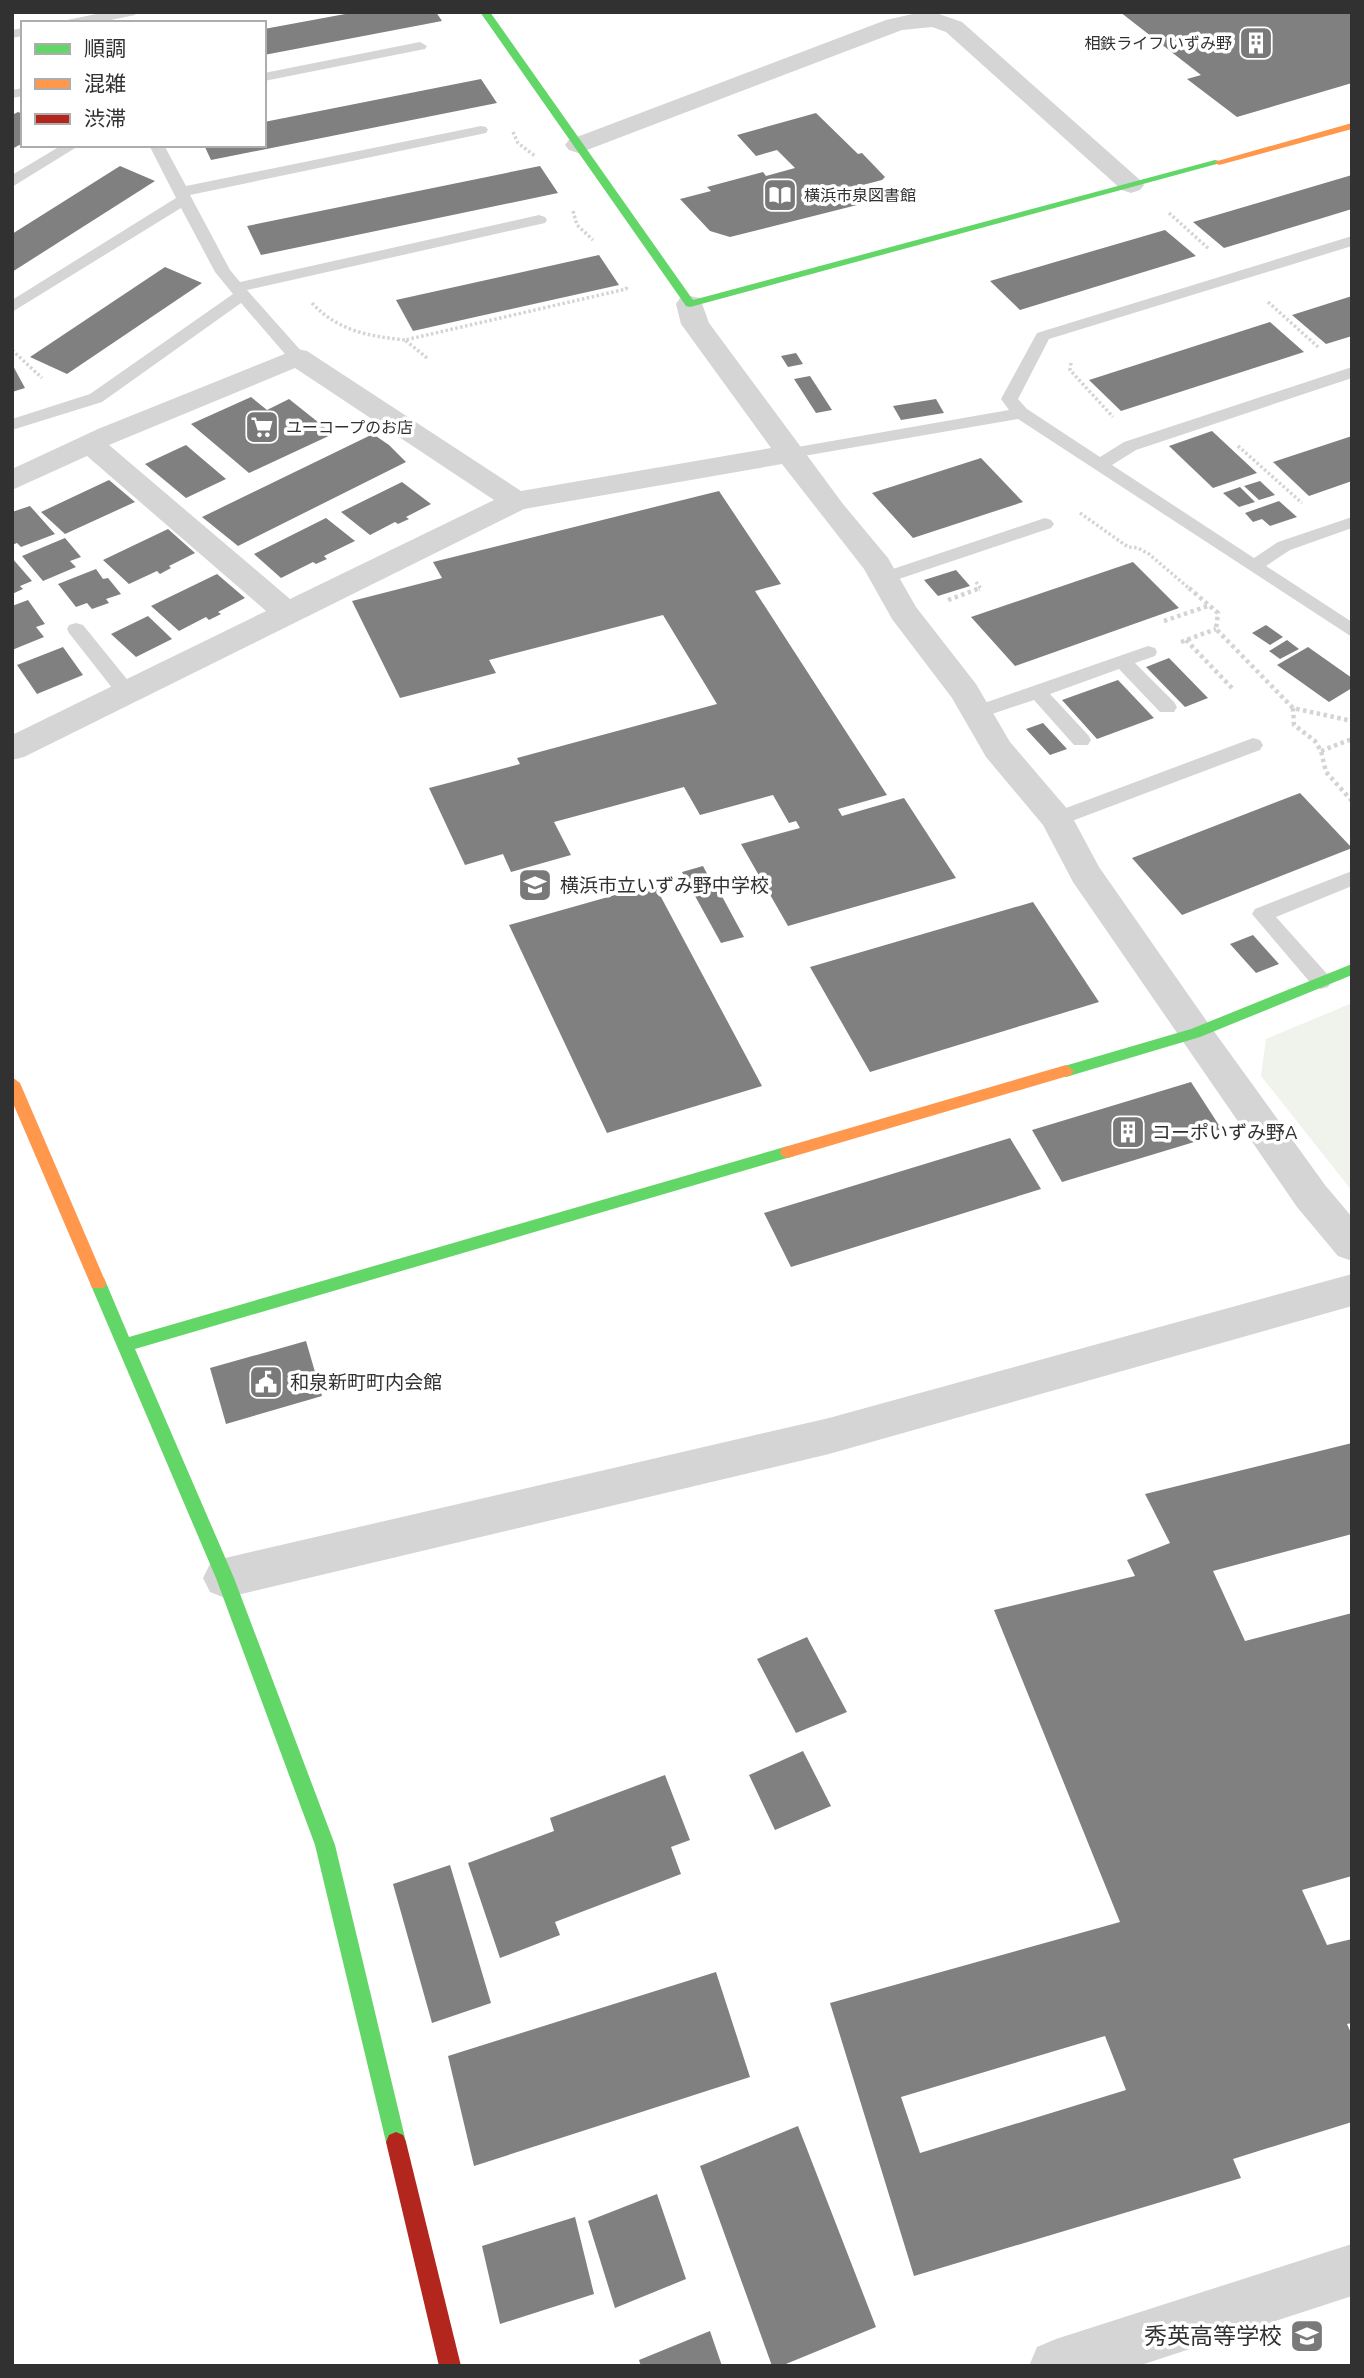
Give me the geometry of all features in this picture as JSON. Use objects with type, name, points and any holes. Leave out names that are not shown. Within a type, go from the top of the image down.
[{"type":"street","points":[[485,12],[690,304],[695,324],[884,578],[903,612],[965,692],[998,749],[1057,819],[1085,873],[1195,1033],[1311,1196],[1352,1245]]},
{"type":"street","points":[[578,145],[894,25],[938,16],[954,27],[1131,186]]},
{"type":"street","points":[[690,304],[1352,126]]},
{"type":"street","points":[[12,481],[90,444],[297,357],[516,500]]},
{"type":"street","points":[[90,444],[287,613]]},
{"type":"street","points":[[12,749],[516,500],[792,453]]},
{"type":"street","points":[[125,1345],[1195,1033],[1352,969]]},
{"type":"street","points":[[12,1083],[225,1578],[325,1844],[450,2366]]},
{"type":"street","points":[[225,1578],[829,1436],[1352,1290]]},
{"type":"street","points":[[1056,2366],[1352,2270]]},
{"type":"lane","points":[[83,21],[130,12]]},
{"type":"lane","points":[[266,77],[420,46]]},
{"type":"lane","points":[[12,307],[183,195],[481,130]]},
{"type":"lane","points":[[12,182],[70,147]]},
{"type":"lane","points":[[157,147],[223,272],[297,357]]},
{"type":"lane","points":[[12,425],[96,398],[239,292],[292,275],[539,220]]},
{"type":"lane","points":[[1352,241],[1044,336],[1009,399],[1021,413],[1352,631]]},
{"type":"lane","points":[[1099,465],[1130,446],[1352,372]]},
{"type":"lane","points":[[792,453],[1021,413]]},
{"type":"lane","points":[[1254,566],[1284,546],[1352,522]]},
{"type":"lane","points":[[884,578],[1045,524]]},
{"type":"lane","points":[[76,629],[127,693]]},
{"type":"lane","points":[[977,713],[1148,652]]},
{"type":"lane","points":[[1122,661],[1167,707]]},
{"type":"lane","points":[[1037,691],[1081,740]]},
{"type":"lane","points":[[1057,819],[1253,745]]},
{"type":"lane","points":[[1321,981],[1262,914],[1352,878]]},
{"type":"path","points":[[292,275],[325,320],[351,332],[405,340]]},
{"type":"path","points":[[1209,420],[1329,530]]},
{"type":"path","points":[[1071,507],[1128,548],[1138,548],[1149,554],[1217,612],[1216,629],[1293,708],[1325,718],[1352,721]]},
{"type":"path","points":[[953,555],[981,589],[948,599],[954,607]]},
{"type":"path","points":[[1186,640],[1232,688]]},
{"type":"path","points":[[1293,708],[1294,724],[1315,741],[1321,751],[1319,759],[1322,767],[1352,802]]},
{"type":"path","points":[[1321,751],[1352,739]]},
{"type":"shaded area","points":[[1352,1003],[1352,1191],[1261,1076],[1266,1039]]},
{"type":"building","points":[[356,12],[436,12],[442,21],[266,55],[266,29]]},
{"type":"building","name":"相鉄ライフ いずみ野","points":[[1120,12],[1352,12],[1352,83],[1237,117],[1187,79],[1201,75]]},
{"type":"building","points":[[481,79],[497,103],[211,160],[205,147],[266,147],[266,122]]},
{"type":"building","points":[[21,113],[21,144],[12,149],[12,115]]},
{"type":"building","points":[[816,113],[885,177],[855,187],[869,202],[730,237],[710,231],[680,199],[711,191],[707,187],[763,172],[766,176],[795,168],[777,150],[756,156],[737,135]]},
{"type":"building","points":[[120,166],[155,181],[12,272],[12,234]]},
{"type":"building","points":[[540,166],[558,193],[261,255],[247,226]]},
{"type":"building","points":[[1352,175],[1352,209],[1224,248],[1193,222]]},
{"type":"building","points":[[1165,230],[1196,256],[1020,310],[990,281]]},
{"type":"building","points":[[599,255],[619,285],[413,331],[396,300]]},
{"type":"building","points":[[165,267],[202,283],[67,374],[30,357]]},
{"type":"building","points":[[1352,296],[1352,336],[1326,344],[1292,315]]},
{"type":"building","points":[[1270,322],[1304,352],[1121,411],[1089,380]]},
{"type":"building","points":[[796,353],[803,364],[788,367],[781,356]]},
{"type":"building","points":[[12,364],[25,388],[12,392]]},
{"type":"building","points":[[810,376],[832,410],[816,413],[794,379]]},
{"type":"building","points":[[251,397],[267,410],[289,399],[333,434],[249,473],[191,424]]},
{"type":"building","points":[[936,399],[944,413],[901,420],[893,406]]},
{"type":"building","points":[[1212,431],[1257,473],[1213,488],[1169,446]]},
{"type":"building","points":[[373,434],[406,462],[238,546],[202,517]]},
{"type":"building","points":[[1352,436],[1352,481],[1309,496],[1273,462]]},
{"type":"building","points":[[186,445],[226,479],[186,498],[145,464]]},
{"type":"building","points":[[981,458],[1023,502],[913,538],[872,493]]},
{"type":"building","points":[[109,480],[135,502],[65,534],[41,512]]},
{"type":"building","points":[[1260,481],[1275,495],[1259,500],[1244,486]]},
{"type":"building","points":[[402,482],[431,504],[406,517],[409,519],[398,524],[395,522],[370,535],[341,512]]},
{"type":"building","points":[[1240,487],[1255,502],[1239,507],[1223,493]]},
{"type":"building","points":[[719,491],[781,584],[755,591],[887,795],[838,809],[842,816],[904,798],[956,878],[788,926],[741,844],[800,828],[796,821],[789,823],[773,795],[700,815],[684,787],[554,822],[571,855],[511,872],[503,854],[465,865],[429,788],[520,764],[517,758],[717,704],[663,615],[489,660],[496,673],[400,698],[352,601],[442,578],[433,562]]},
{"type":"building","points":[[1279,501],[1297,517],[1270,526],[1262,519],[1253,522],[1245,513]]},
{"type":"building","points":[[30,506],[55,534],[21,547],[17,543],[12,545],[12,512]]},
{"type":"building","points":[[326,518],[355,541],[324,556],[327,559],[316,564],[313,562],[281,578],[254,554]]},
{"type":"building","points":[[168,529],[195,553],[169,566],[171,568],[160,574],[157,571],[129,584],[103,560]]},
{"type":"building","points":[[65,538],[81,557],[70,561],[76,567],[43,581],[22,556]]},
{"type":"building","points":[[12,558],[32,581],[20,586],[23,589],[12,594]]},
{"type":"building","points":[[1133,562],[1179,608],[1015,666],[971,617]]},
{"type":"building","points":[[96,569],[103,579],[108,578],[121,594],[106,599],[109,603],[92,609],[87,603],[76,607],[58,584]]},
{"type":"building","points":[[956,570],[970,586],[938,596],[924,580]]},
{"type":"building","points":[[217,574],[245,598],[218,612],[221,614],[209,620],[206,617],[179,631],[151,606]]},
{"type":"building","points":[[28,600],[45,624],[36,627],[44,637],[12,650],[12,606]]},
{"type":"building","points":[[148,616],[172,639],[136,657],[111,634]]},
{"type":"building","points":[[1266,625],[1283,637],[1270,645],[1252,633]]},
{"type":"building","points":[[1287,640],[1299,649],[1280,659],[1269,651]]},
{"type":"building","points":[[63,647],[83,675],[37,694],[17,665]]},
{"type":"building","points":[[1308,647],[1352,678],[1352,688],[1329,702],[1277,665]]},
{"type":"building","points":[[1169,658],[1208,698],[1185,707],[1146,667]]},
{"type":"building","points":[[1118,680],[1154,718],[1097,739],[1062,700]]},
{"type":"building","points":[[1043,723],[1067,749],[1050,755],[1026,729]]},
{"type":"building","points":[[1300,793],[1352,848],[1182,915],[1132,858]]},
{"type":"building","points":[[703,866],[713,885],[693,891],[682,872]]},
{"type":"building","points":[[654,884],[762,1086],[607,1133],[509,925]]},
{"type":"building","points":[[718,889],[744,937],[721,943],[695,896]]},
{"type":"building","points":[[1033,902],[1099,1002],[870,1072],[810,967]]},
{"type":"building","points":[[1253,935],[1279,964],[1256,973],[1230,944]]},
{"type":"building","name":"コーポいずみ野A","points":[[1191,1082],[1224,1133],[1062,1182],[1032,1130]]},
{"type":"building","points":[[1010,1138],[1041,1189],[791,1267],[764,1213]]},
{"type":"building","name":"和泉新町町内会館","points":[[306,1341],[322,1396],[226,1424],[210,1368]]},
{"type":"building","points":[[1352,1443],[1352,1534],[1213,1571],[1245,1641],[1352,1613],[1352,1876],[1302,1890],[1327,1945],[1352,1939],[1352,2023],[1347,2024],[1352,2035],[1352,2122],[1233,2159],[1241,2178],[914,2276],[830,2003],[1120,1922],[994,1610],[1135,1576],[1127,1560],[1170,1543],[1145,1494]],"holes":[[[1105,2036],[1126,2090],[920,2153],[901,2097]]]},
{"type":"building","points":[[807,1637],[847,1712],[796,1733],[757,1659]]},
{"type":"building","points":[[803,1751],[831,1806],[775,1830],[749,1775]]},
{"type":"building","points":[[665,1775],[690,1840],[671,1847],[681,1874],[555,1922],[560,1935],[500,1958],[468,1863],[554,1831],[550,1818]]},
{"type":"building","points":[[450,1865],[491,2003],[432,2023],[393,1884]]},
{"type":"building","points":[[716,1972],[750,2077],[474,2166],[448,2056]]},
{"type":"building","points":[[798,2126],[876,2327],[781,2366],[772,2366],[700,2166]]},
{"type":"building","points":[[657,2194],[686,2279],[615,2308],[588,2221]]},
{"type":"building","points":[[575,2217],[594,2294],[500,2324],[482,2246]]},
{"type":"building","points":[[710,2331],[722,2366],[641,2366],[639,2360]]},
{"type":"traffic: fast","points":[[485,12],[690,304],[1219,162]]},
{"type":"traffic: fast","points":[[1066,1071],[1195,1033],[1352,969]]},
{"type":"traffic: fast","points":[[125,1345],[788,1152]]},
{"type":"traffic: fast","points":[[98,1283],[225,1578],[325,1845],[396,2142]]},
{"type":"traffic: slow","points":[[1219,162],[1352,126]]},
{"type":"traffic: slow","points":[[788,1152],[1066,1071]]},
{"type":"traffic: slow","points":[[12,1083],[98,1283]]},
{"type":"traffic: jam","points":[[396,2142],[450,2366]]},
{"type":"place","name":"相鉄ライフ いずみ野","points":[[1256,43]]},
{"type":"place","name":"横浜市泉図書館","points":[[780,195]]},
{"type":"place","name":"ユーコープのお店","points":[[262,427]]},
{"type":"place","name":"横浜市立いずみ野中学校","points":[[535,885]]},
{"type":"place","name":"コーポいずみ野A","points":[[1128,1132]]},
{"type":"place","name":"和泉新町町内会館","points":[[266,1382]]},
{"type":"place","name":"秀英高等学校","points":[[1307,2336]]}]
